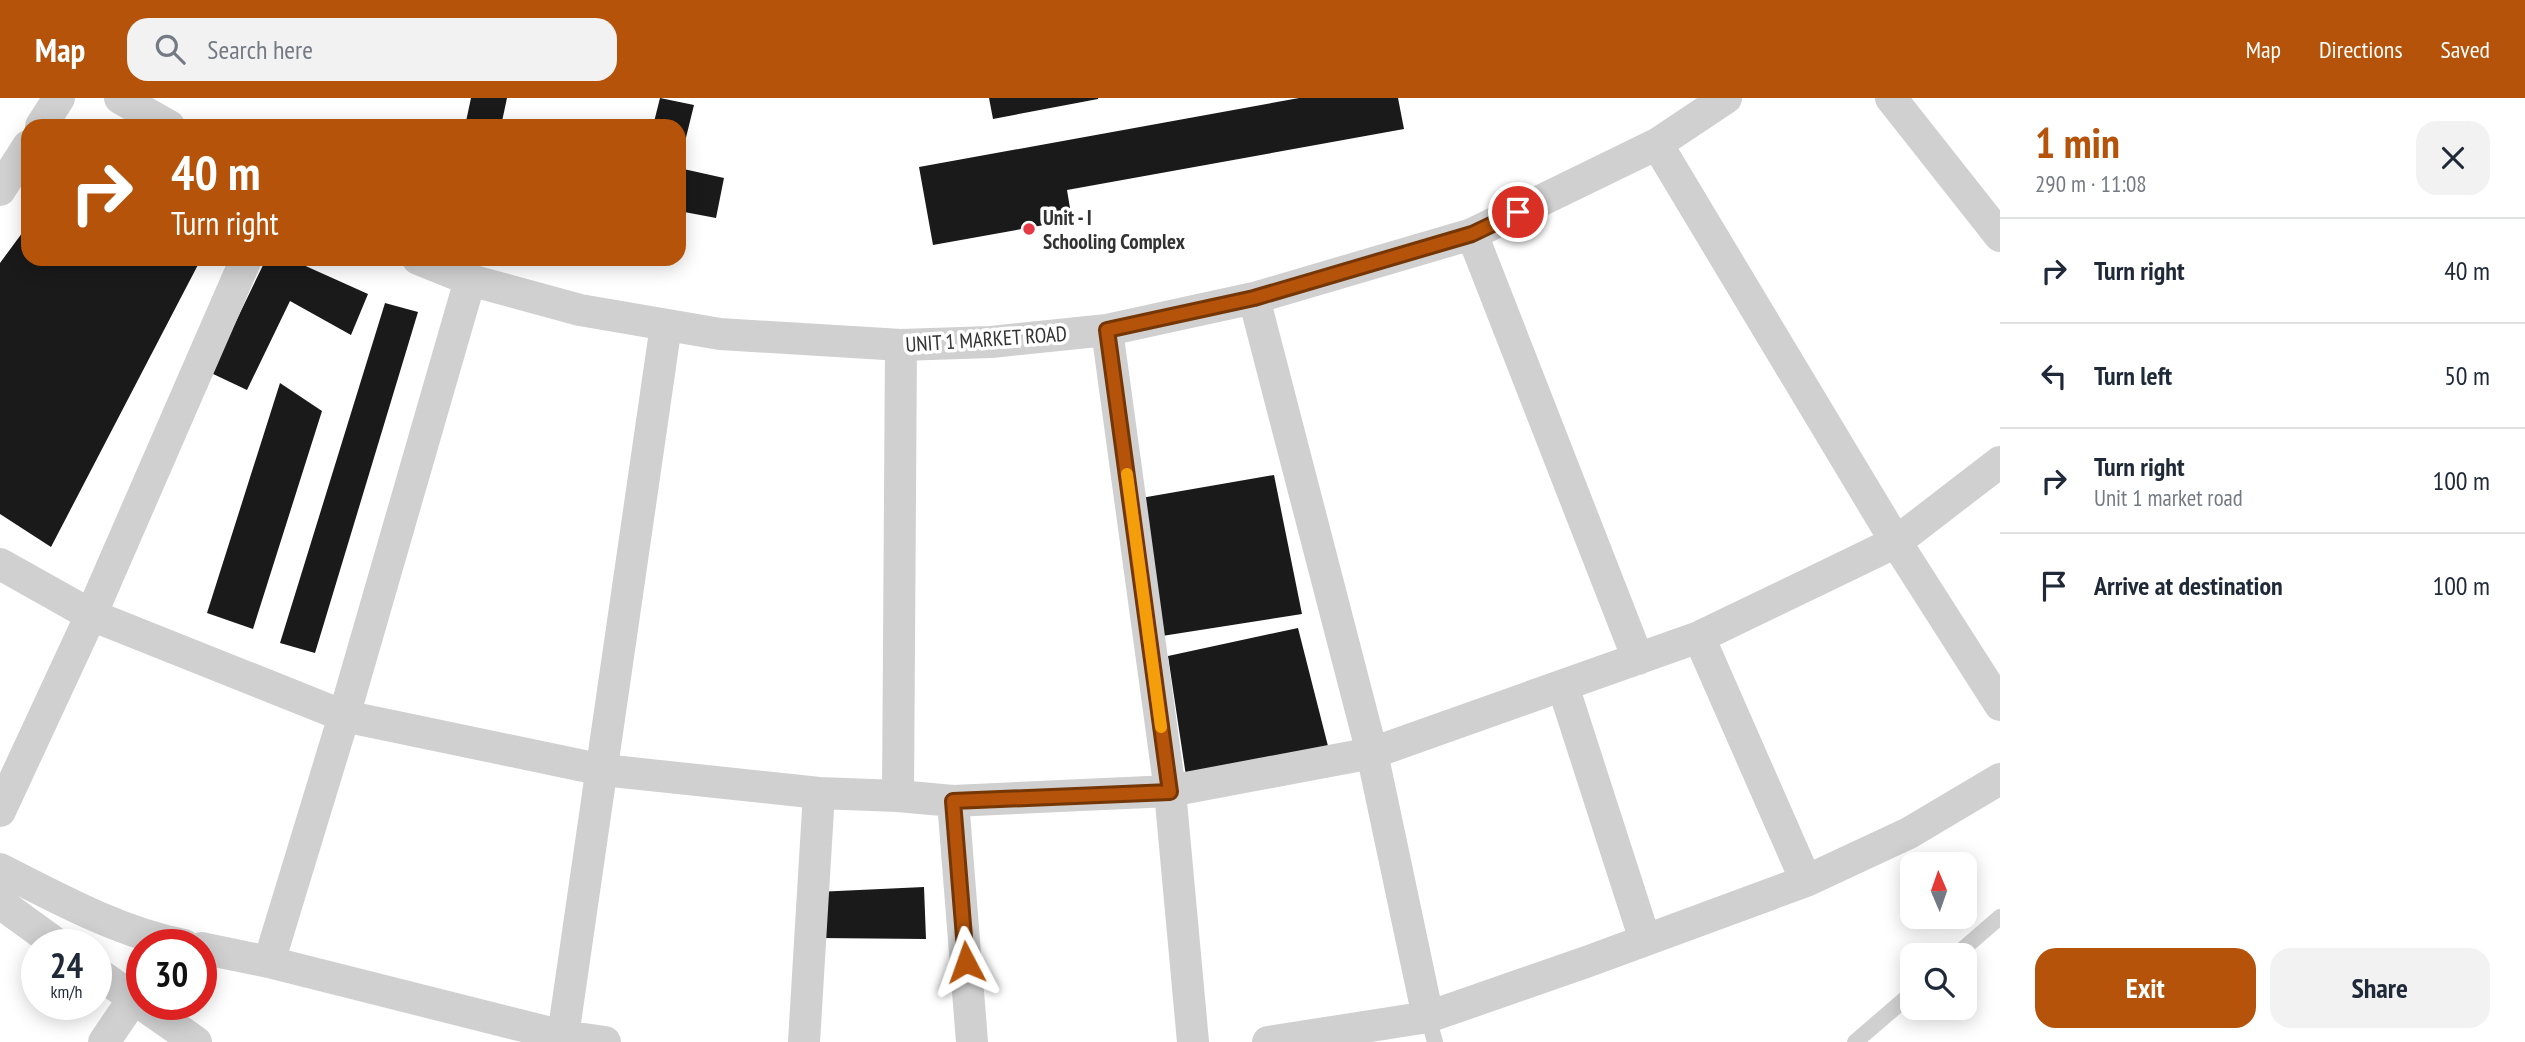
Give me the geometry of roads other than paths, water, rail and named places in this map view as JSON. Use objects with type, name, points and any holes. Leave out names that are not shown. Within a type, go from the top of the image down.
[{"type":"street","points":[[46,119],[59,98]]},
{"type":"street","points":[[120,98],[157,119]]},
{"type":"street","name":"UNIT 1 MARKET ROAD","points":[[435,266],[470,280],[580,310],[720,334],[901,345],[991,342],[1107,330],[1254,298],[1472,234],[1657,144],[1726,98]]},
{"type":"street","points":[[1891,98],[2000,236]]},
{"type":"street","points":[[1657,144],[1896,542],[2000,705]]},
{"type":"street","points":[[0,190],[21,157]]},
{"type":"street","points":[[1472,234],[1637,659]]},
{"type":"street","points":[[0,811],[91,615],[243,266]]},
{"type":"street","points":[[269,962],[344,716],[470,280]]},
{"type":"street","points":[[1254,298],[1372,753],[1431,1029]]},
{"type":"street","points":[[563,1036],[666,325]]},
{"type":"street","points":[[1107,330],[1170,792],[1194,1042]]},
{"type":"street","points":[[898,796],[901,345]]},
{"type":"street","points":[[0,564],[91,615],[344,716],[603,770],[819,793],[953,801],[1170,792],[1372,753],[1699,638],[1896,542],[2000,463]]},
{"type":"street","points":[[1699,638],[1806,881]]},
{"type":"street","points":[[1563,686],[1645,940]]},
{"type":"street","points":[[1268,1042],[1431,1029],[1645,940],[1806,881],[1909,833],[2000,779]]},
{"type":"street","points":[[804,1042],[819,793]]},
{"type":"street","points":[[953,801],[972,1042]]},
{"type":"street","points":[[0,869],[81,911],[131,929]]},
{"type":"street","points":[[0,903],[36,929]]},
{"type":"street","points":[[217,951],[563,1036],[605,1042]]},
{"type":"street","points":[[104,1042],[126,1010]]},
{"type":"street","points":[[170,1020],[196,1042]]},
{"type":"lane","points":[[1970,943],[2000,917]]},
{"type":"lane","points":[[1855,1042],[1900,1003]]},
{"type":"place","name":"Unit - I Schooling Complex","points":[[1029,229]]}]
